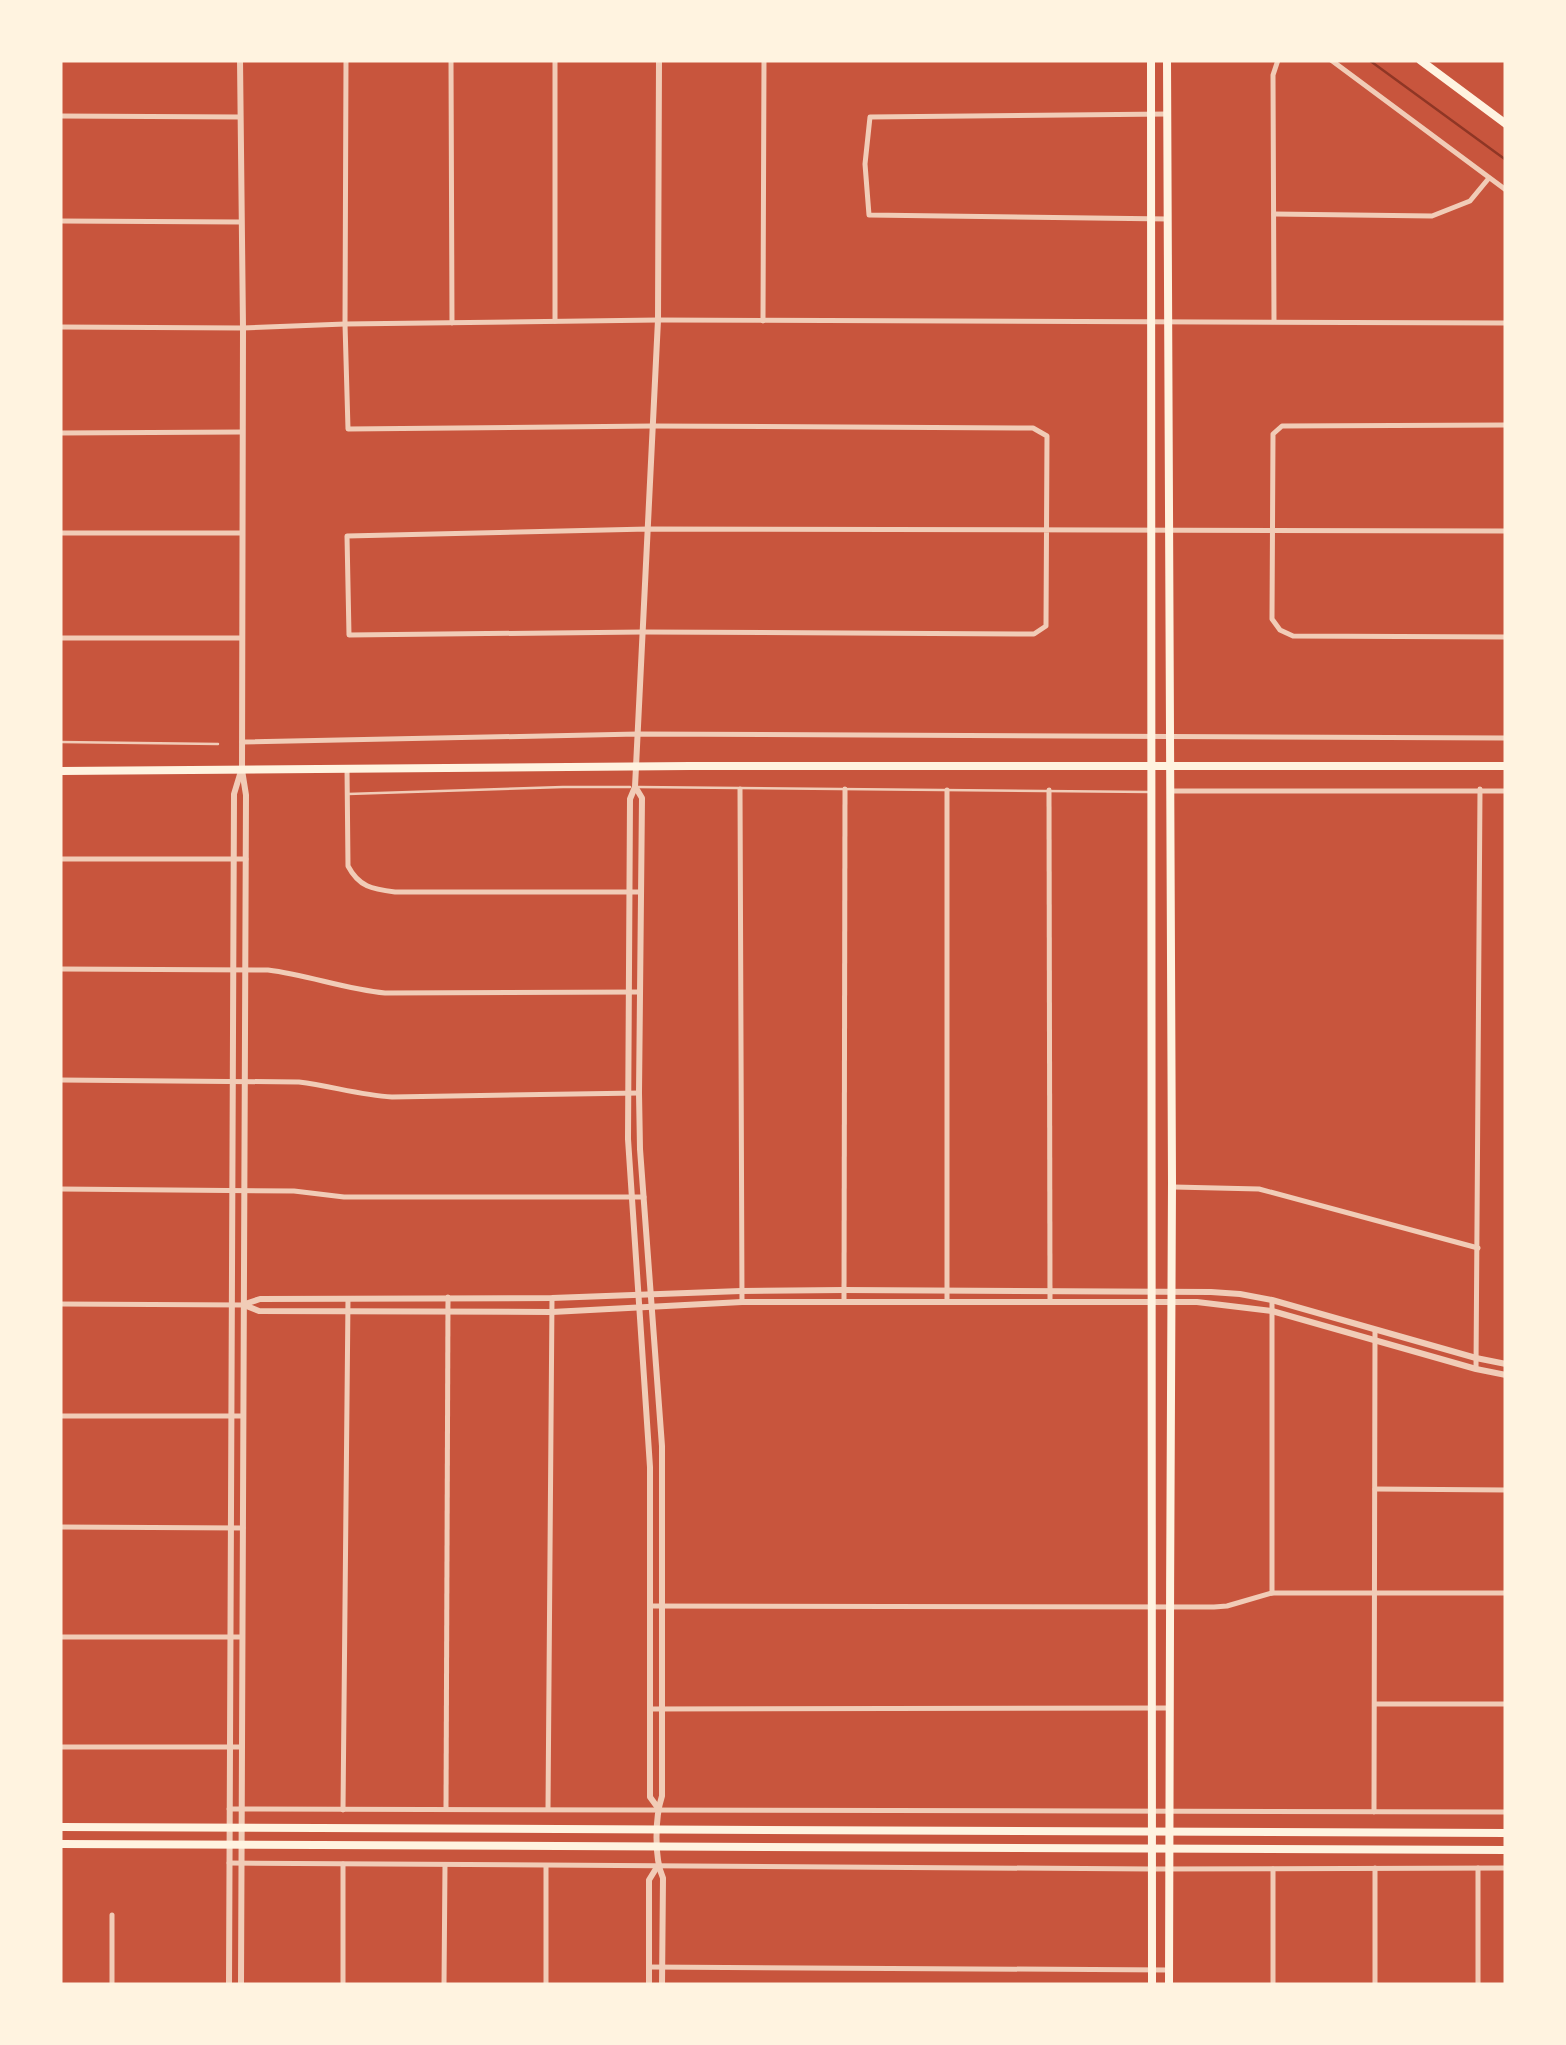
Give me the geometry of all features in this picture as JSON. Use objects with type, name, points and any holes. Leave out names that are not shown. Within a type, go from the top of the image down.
[{"type":"main road","points":[[1151,60],[1152,1985]]},
{"type":"main road","points":[[1168,60],[1172,1187],[1169,1985]]},
{"type":"main road","points":[[1420,60],[1506,124]]},
{"type":"main road","points":[[60,770],[1506,766]]},
{"type":"main road","points":[[1152,1406],[1170,1405]]},
{"type":"main road","points":[[1152,1506],[1170,1506]]},
{"type":"main road","points":[[60,1828],[1506,1833]]},
{"type":"main road","points":[[60,1844],[1506,1850]]},
{"type":"street","points":[[240,60],[242,770],[246,795],[241,1985]]},
{"type":"street","points":[[346,60],[348,429],[1034,428],[1047,436],[1048,530],[1046,626],[1034,634],[349,635],[347,536],[648,530],[1048,530],[1150,532],[1506,531]]},
{"type":"street","points":[[451,60],[452,323]]},
{"type":"street","points":[[554,321],[555,60]]},
{"type":"street","points":[[658,1808],[650,1796],[650,1466],[627,1094],[630,799],[635,787],[658,320],[659,60]]},
{"type":"street","points":[[763,321],[764,60]]},
{"type":"street","points":[[1274,321],[1273,75],[1278,60]]},
{"type":"street","points":[[1330,60],[1506,190]]},
{"type":"street","points":[[1168,114],[870,117],[865,164],[870,215],[1168,219]]},
{"type":"street","points":[[60,116],[240,116]]},
{"type":"street","points":[[1274,214],[1432,216],[1470,200],[1488,178]]},
{"type":"street","points":[[60,221],[240,222]]},
{"type":"street","points":[[60,327],[243,328],[658,320],[1506,323]]},
{"type":"street","points":[[1506,426],[1282,426],[1273,434],[1272,619],[1280,630],[1293,636],[1506,638]]},
{"type":"street","points":[[60,433],[242,432]]},
{"type":"street","points":[[60,533],[242,533]]},
{"type":"street","points":[[60,638],[242,638]]},
{"type":"street","points":[[242,742],[638,734],[1506,738]]},
{"type":"street","points":[[346,768],[348,866],[366,888],[394,892],[641,892]]},
{"type":"street","points":[[228,1985],[233,859],[234,794],[242,770]]},
{"type":"street","points":[[635,787],[642,798],[639,1094],[662,1446],[663,1708],[662,1796],[658,1808],[662,1985]]},
{"type":"street","points":[[740,789],[742,1302]]},
{"type":"street","points":[[844,1302],[845,789]]},
{"type":"street","points":[[1476,1370],[1480,789]]},
{"type":"street","points":[[947,1302],[948,790]]},
{"type":"street","points":[[1049,790],[1050,1302]]},
{"type":"street","points":[[1170,791],[1506,790]]},
{"type":"street","points":[[60,859],[246,859]]},
{"type":"street","points":[[60,969],[245,970],[297,974],[355,990],[385,993],[640,992]]},
{"type":"street","points":[[60,1080],[299,1082],[366,1096],[392,1097],[639,1094]]},
{"type":"street","points":[[1172,1187],[1259,1189],[1478,1248]]},
{"type":"street","points":[[60,1189],[294,1191],[344,1196],[644,1197]]},
{"type":"street","points":[[60,1304],[244,1305],[260,1299],[552,1298],[742,1291],[1170,1291],[1240,1294],[1272,1300],[1506,1364]]},
{"type":"street","points":[[446,1810],[448,1297]]},
{"type":"street","points":[[343,1810],[348,1298]]},
{"type":"street","points":[[548,1809],[552,1298]]},
{"type":"street","points":[[1272,1300],[1272,1592]]},
{"type":"street","points":[[244,1305],[260,1311],[552,1312],[742,1302],[1227,1304],[1272,1310],[1476,1370],[1506,1375]]},
{"type":"street","points":[[1374,1812],[1375,1330]]},
{"type":"street","points":[[60,1416],[244,1416]]},
{"type":"street","points":[[1375,1489],[1506,1490]]},
{"type":"street","points":[[60,1527],[243,1528]]},
{"type":"street","points":[[651,1606],[1171,1607],[1227,1606],[1272,1592],[1506,1592]]},
{"type":"street","points":[[60,1637],[242,1637]]},
{"type":"street","points":[[1376,1704],[1506,1704]]},
{"type":"street","points":[[650,1709],[1168,1708]]},
{"type":"street","points":[[60,1746],[242,1748]]},
{"type":"street","points":[[229,1809],[1506,1812]]},
{"type":"street","points":[[229,1863],[1151,1870],[1506,1868]]},
{"type":"street","points":[[342,1985],[343,1864]]},
{"type":"street","points":[[444,1985],[445,1865]]},
{"type":"street","points":[[546,1866],[546,1985]]},
{"type":"street","points":[[649,1985],[649,1880],[658,1866]]},
{"type":"street","points":[[1375,1868],[1376,1985]]},
{"type":"street","points":[[1478,1868],[1478,1985]]},
{"type":"street","points":[[1273,1870],[1273,1985]]},
{"type":"street","points":[[112,1915],[112,1985]]},
{"type":"street","points":[[649,1967],[1169,1970]]},
{"type":"lane","points":[[60,742],[218,744]]},
{"type":"lane","points":[[346,794],[563,786],[1152,792]]},
{"type":"waterway","points":[[1369,60],[1506,160]]}]
